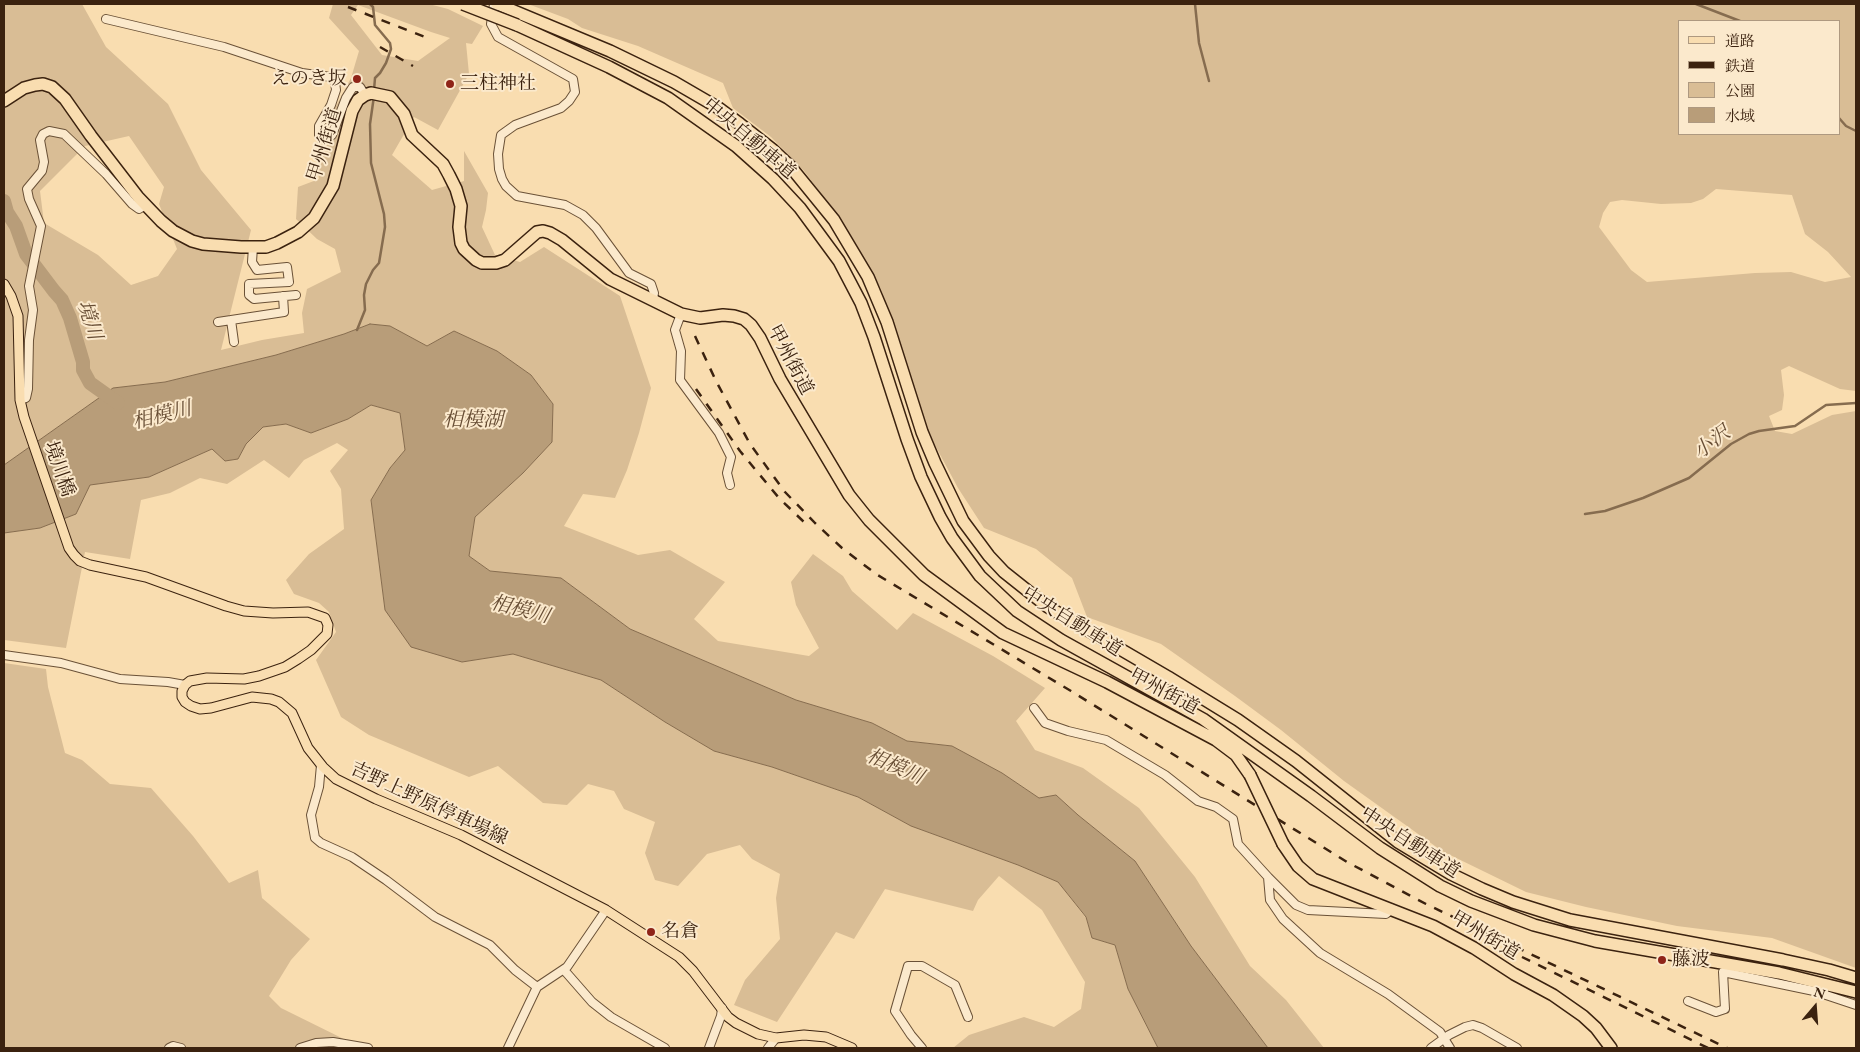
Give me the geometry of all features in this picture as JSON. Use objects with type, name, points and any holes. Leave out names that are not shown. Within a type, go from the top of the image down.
[{"type":"highway","name":"中央自動車道","points":[[463,4],[571,48],[668,98],[715,130],[756,163],[786,192],[815,226],[840,261],[857,294],[868,320],[907,440],[930,497],[952,538],[980,576],[1018,611],[1039,626],[1077,650],[1203,719],[1408,867],[1440,886],[1502,914],[1550,930],[1595,941],[1779,973],[1856,992]]},
{"type":"highway","name":"中央自動車道","points":[[496,4],[521,13],[656,73],[694,94],[740,124],[773,150],[805,183],[834,220],[859,260],[877,298],[887,322],[922,432],[953,503],[977,541],[1004,572],[1048,607],[1168,677],[1269,741],[1398,842],[1451,874],[1482,889],[1513,902],[1570,920],[1783,960],[1856,978]]},
{"type":"highway","name":"甲州街道","points":[[4,101],[24,88],[43,84],[52,87],[65,99],[91,136],[146,205],[174,231],[192,241],[203,244],[266,247],[289,238],[314,218],[333,186],[352,111],[358,100],[372,94],[394,100],[404,114],[412,134],[443,164],[449,175],[456,189],[460,206],[459,227],[461,243],[464,249],[476,260],[482,263],[496,263],[505,260],[537,232],[543,231],[562,240],[610,280],[681,314],[700,318],[723,315],[744,319],[752,325],[760,338],[790,398],[849,495],[869,520],[924,575],[1003,633],[1107,682],[1216,740],[1236,755],[1250,775],[1283,844],[1298,866],[1313,879],[1433,926],[1474,948],[1514,974],[1553,995],[1583,1016],[1596,1028],[1612,1048]]},
{"type":"main road","points":[[4,284],[11,296],[18,316],[20,400]]},
{"type":"main road","name":"境川橋","points":[[20,400],[24,417],[64,532],[74,555],[80,561],[146,578],[244,611],[273,613],[308,612],[325,618],[328,625],[327,634],[298,660],[285,667],[244,679],[197,679],[185,685]]},
{"type":"main road","name":"吉野上野原停車場線","points":[[185,685],[182,691],[182,697],[185,702],[200,709],[252,697],[280,702],[292,713],[308,748],[321,765],[336,779],[461,835],[606,910],[679,957],[694,971],[736,1023],[758,1034],[776,1038],[804,1035],[826,1037],[852,1048]]},
{"type":"street","points":[[496,4],[490,24],[498,37],[573,79],[575,92],[561,108],[515,125],[501,135],[498,154],[502,179],[506,186],[517,196],[565,205],[583,215],[596,228],[629,273],[651,284],[654,293],[653,299]]},
{"type":"street","points":[[106,19],[224,48],[310,75],[331,77],[336,86],[331,105],[319,126],[319,135],[321,137],[328,138],[332,135],[346,98],[353,87],[360,87],[372,94]]},
{"type":"street","points":[[20,400],[26,398],[28,388],[28,340],[33,310],[29,286],[42,226],[29,198],[27,189],[42,171],[44,162],[40,140],[43,134],[49,131],[64,134],[139,209],[146,205]]},
{"type":"street","points":[[253,247],[252,262],[257,270],[287,268],[289,282],[249,284],[249,295],[254,299],[296,295]]},
{"type":"street","points":[[218,322],[284,312],[283,296]]},
{"type":"street","points":[[681,314],[675,330],[681,351],[680,380],[719,433],[731,457],[727,472],[730,485]]},
{"type":"street","points":[[231,320],[234,342]]},
{"type":"street","points":[[4,655],[61,663],[120,679],[185,685]]},
{"type":"street","points":[[1034,708],[1045,723],[1068,731],[1106,740],[1166,775],[1198,801],[1216,806],[1233,819],[1238,844],[1296,905],[1308,910],[1386,914],[1392,910]]},
{"type":"street","points":[[321,765],[319,788],[310,815],[315,838],[321,843],[357,860],[435,917],[490,945],[515,970],[537,987]]},
{"type":"street","points":[[1268,877],[1270,900],[1283,919],[1320,952],[1388,994],[1440,1032],[1450,1048]]},
{"type":"street","points":[[508,1048],[537,987],[564,970],[606,910]]},
{"type":"street","points":[[922,1048],[911,1036],[895,1011],[908,966],[922,966],[955,985],[968,1017]]},
{"type":"street","points":[[564,970],[592,1002],[611,1017],[665,1048]]},
{"type":"street","points":[[1688,1001],[1716,1012],[1725,1009],[1723,972],[1814,991],[1856,1005]]},
{"type":"street","points":[[709,1048],[721,1016],[722,1008]]},
{"type":"street","points":[[1431,1048],[1444,1038],[1473,1025],[1488,1031],[1517,1048]]},
{"type":"street","points":[[768,1048],[776,1038]]},
{"type":"street","points":[[300,1048],[316,1043],[333,1042],[368,1048]]},
{"type":"street","points":[[169,1048],[173,1046],[181,1048]]},
{"type":"green space","points":[[4,4],[82,4],[106,47],[168,104],[201,170],[251,230],[221,350],[262,340],[304,333],[302,313],[307,289],[341,272],[335,249],[317,239],[296,219],[298,187],[319,179],[316,144],[351,78],[359,51],[329,18],[333,4],[429,4],[448,9],[483,26],[472,44],[466,43],[469,74],[438,130],[414,117],[392,155],[432,190],[464,181],[464,151],[488,193],[482,227],[495,255],[520,262],[544,247],[620,296],[651,388],[627,470],[615,498],[583,494],[564,526],[638,555],[670,550],[725,582],[694,619],[718,641],[809,656],[819,648],[796,605],[791,582],[813,554],[843,576],[852,591],[897,630],[913,613],[993,656],[1045,688],[1016,721],[1035,750],[1083,768],[1139,808],[1195,877],[1250,966],[1286,1000],[1324,1048],[1268,1048],[1191,946],[1135,861],[1056,795],[1039,798],[1002,773],[952,746],[907,741],[872,723],[796,700],[630,629],[561,578],[490,571],[469,556],[475,517],[523,473],[552,442],[553,404],[531,375],[497,351],[454,331],[427,346],[390,326],[370,324],[276,355],[165,382],[113,388],[4,465]],"holes":[[[358,5],[431,32],[450,38],[418,61],[382,55],[351,15]],[[129,136],[164,187],[159,204],[177,249],[158,276],[131,285],[98,255],[44,223],[40,191],[85,146]]]},
{"type":"green space","points":[[528,4],[1856,4],[1856,391],[1840,389],[1789,366],[1781,370],[1784,395],[1782,410],[1769,416],[1775,431],[1792,434],[1832,415],[1856,411],[1856,968],[1772,938],[1677,926],[1526,892],[1442,851],[1344,781],[1235,696],[1161,644],[1087,617],[1072,578],[1036,549],[984,528],[958,488],[929,434],[881,289],[841,220],[804,171],[771,137],[733,108],[723,83],[638,46],[582,28],[568,19]],"holes":[[[1716,189],[1792,195],[1805,234],[1828,252],[1851,277],[1825,282],[1791,272],[1647,282],[1631,270],[1599,227],[1603,213],[1610,202],[1622,200],[1661,204],[1691,203],[1703,199]]]},
{"type":"green space","points":[[371,405],[400,413],[405,450],[390,468],[371,500],[385,610],[462,662],[513,654],[601,680],[665,722],[714,751],[772,767],[858,797],[911,826],[1018,865],[1058,882],[1086,918],[1092,938],[1115,945],[1128,989],[1158,1048],[953,1048],[969,1035],[1024,1017],[1054,1027],[1081,1009],[1085,982],[1042,910],[999,876],[978,900],[973,911],[885,889],[854,939],[836,932],[777,1022],[734,1005],[745,980],[780,939],[776,898],[780,874],[752,859],[740,845],[707,854],[678,886],[655,880],[645,853],[655,822],[624,809],[614,791],[588,784],[567,805],[543,803],[498,766],[469,777],[369,735],[341,717],[316,660],[336,632],[329,612],[319,603],[294,594],[286,580],[309,554],[344,529],[341,489],[330,471],[348,450],[337,443],[304,460],[289,478],[264,460],[227,484],[200,478],[170,493],[141,500],[130,559],[85,552],[66,648],[4,640],[4,533],[40,528],[76,514],[89,485],[149,477],[212,449],[225,461],[238,459],[246,444],[263,427],[286,424],[311,433],[348,419]]},
{"type":"green space","points":[[4,663],[46,669],[48,687],[65,753],[82,760],[110,784],[151,788],[193,836],[229,883],[258,870],[262,898],[310,939],[291,960],[269,996],[281,1008],[362,1048],[4,1048]]},
{"type":"water","name":"相模湖","points":[[370,324],[390,326],[427,346],[454,331],[497,351],[531,375],[553,404],[552,442],[523,473],[475,517],[469,556],[490,571],[561,578],[630,629],[796,700],[872,723],[907,741],[952,746],[1002,773],[1039,798],[1056,795],[1135,861],[1191,946],[1268,1048],[1158,1048],[1128,989],[1115,945],[1092,938],[1086,917],[1058,882],[1018,865],[911,826],[858,797],[772,767],[714,751],[665,722],[601,680],[513,654],[462,662],[411,647],[385,610],[371,500],[390,468],[405,450],[400,413],[371,405],[348,419],[311,433],[286,424],[263,427],[246,444],[238,459],[225,461],[212,449],[149,477],[90,485],[76,514],[40,528],[4,533],[4,465],[113,388],[165,382],[276,355]]},
{"type":"waterway","points":[[370,4],[373,7],[375,25],[390,43],[391,49],[386,63],[375,78],[374,90]]},
{"type":"waterway","points":[[1195,4],[1199,43],[1209,81]]},
{"type":"waterway","points":[[1696,4],[1737,20]]},
{"type":"waterway","points":[[357,330],[365,310],[364,295],[366,284],[379,263],[385,227],[384,214],[371,163],[370,124],[374,96]]},
{"type":"waterway","points":[[1840,119],[1846,126],[1856,131]]},
{"type":"waterway","name":"境川","points":[[4,201],[26,254],[62,300],[70,318],[83,362],[83,370],[90,383],[118,403]]},
{"type":"waterway","name":"小沢","points":[[1585,514],[1605,511],[1643,498],[1689,478],[1731,444],[1749,434],[1795,426],[1826,405],[1856,403]]},
{"type":"railway","points":[[348,7],[425,37]]},
{"type":"railway","points":[[380,47],[413,66]]},
{"type":"railway","points":[[695,336],[716,381],[750,444],[785,492],[842,548],[876,574],[1071,691],[1347,862],[1426,904],[1727,1048]]},
{"type":"railway","points":[[696,389],[740,451],[779,498],[805,523]]},
{"type":"railway","points":[[1522,957],[1708,1048]]},
{"type":"place","name":"えのき坂","points":[[357,79]]},
{"type":"place","name":"三柱神社","points":[[450,84]]},
{"type":"place","name":"名倉","points":[[651,932]]},
{"type":"place","name":"藤波","points":[[1662,960]]},
{"type":"water label","name":"相模川","points":[[162,416]]},
{"type":"water label","name":"相模川","points":[[520,610]]},
{"type":"water label","name":"相模川","points":[[895,767]]}]
